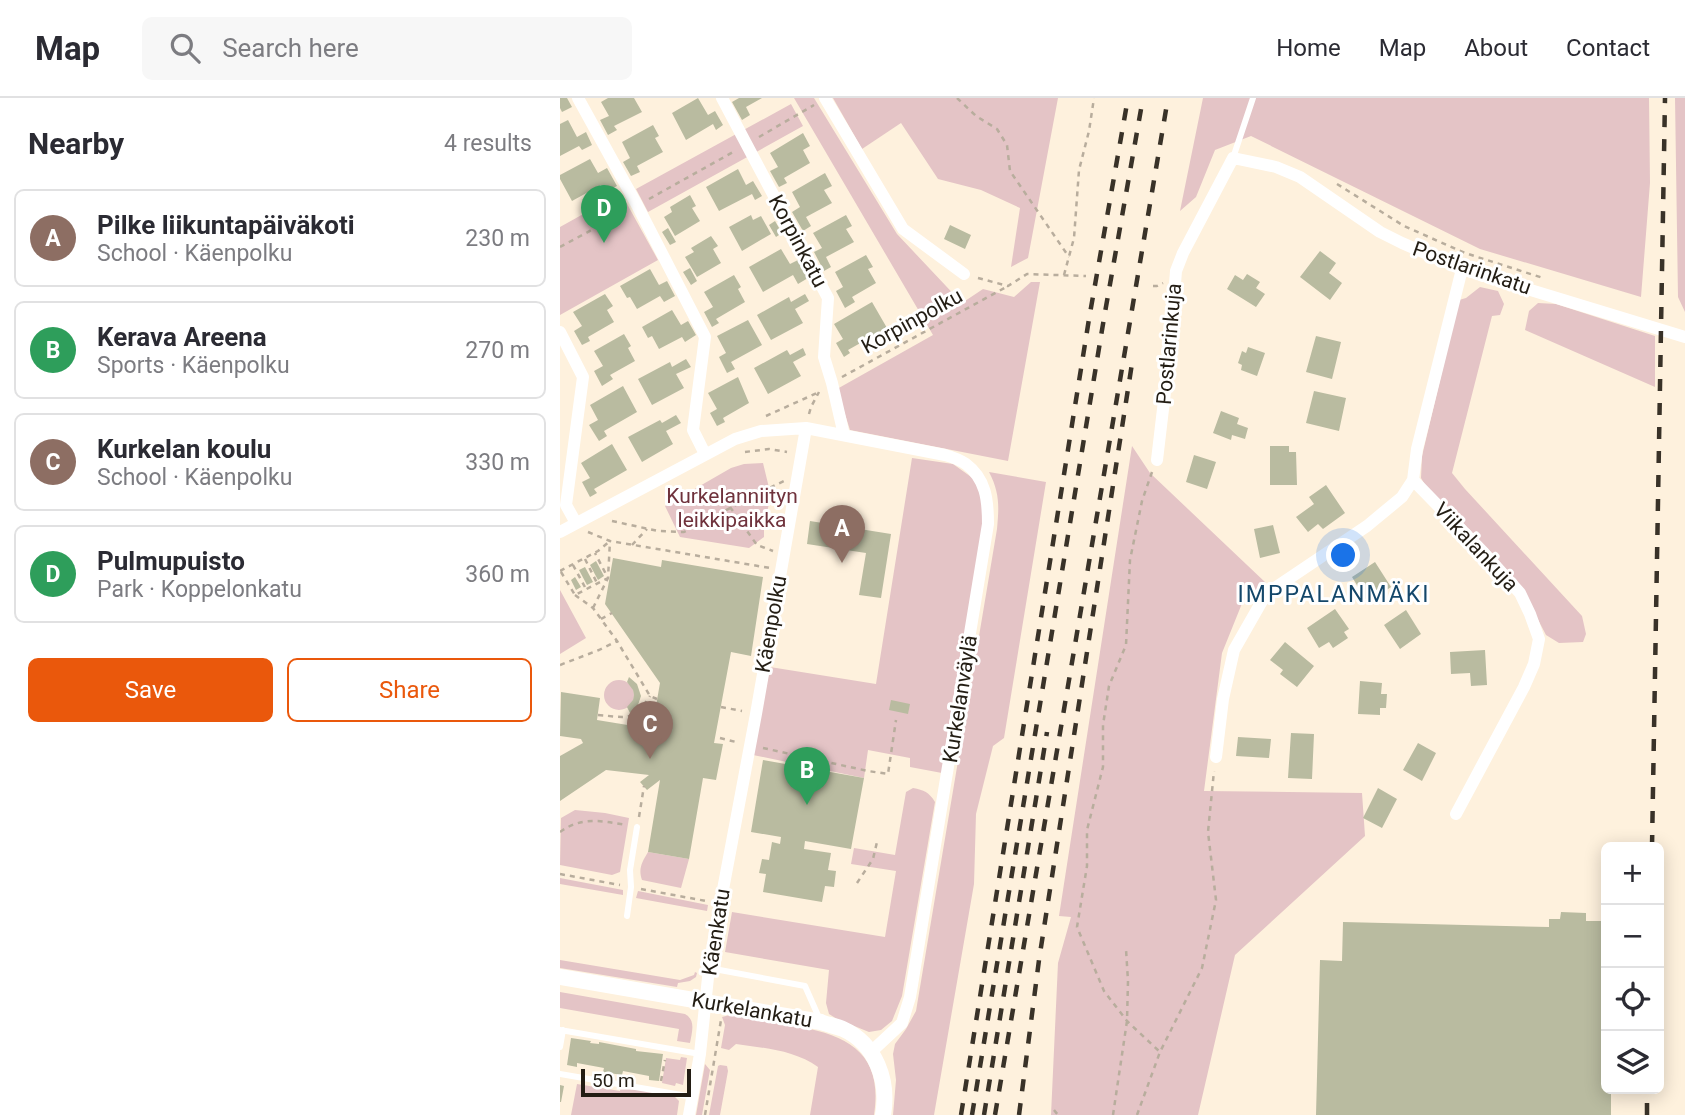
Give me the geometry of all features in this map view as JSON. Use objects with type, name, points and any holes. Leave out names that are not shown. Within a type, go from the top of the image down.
[{"type":"street","points":[[578,98],[705,337],[693,430],[705,454]]},
{"type":"street","name":"Korpinkatu","points":[[722,98],[828,298],[824,357],[844,435]]},
{"type":"street","points":[[826,98],[903,229],[964,274]]},
{"type":"street","name":"Postlarinkatu","points":[[1233,158],[1276,167],[1300,177],[1380,232],[1462,270],[1685,337]]},
{"type":"street","name":"Postlarinkuja","points":[[1157,460],[1176,271],[1233,158]]},
{"type":"street","points":[[1216,757],[1223,699],[1234,650],[1266,594],[1367,527],[1402,496],[1413,480],[1417,449],[1462,270]]},
{"type":"street","points":[[560,332],[583,377],[566,505],[576,523]]},
{"type":"street","name":"Kurkelanväylä","points":[[560,532],[705,454],[735,439],[761,431],[806,428],[945,455],[965,463],[982,481],[988,500],[988,524],[910,997],[902,1023],[872,1051]]},
{"type":"street","name":"Käenpolku","points":[[726,873],[806,428]]},
{"type":"street","name":"Viikalankuja","points":[[1413,480],[1520,593],[1539,639],[1534,664],[1524,687],[1456,814]]},
{"type":"street","name":"Käenkatu","points":[[690,1115],[709,968],[726,873]]},
{"type":"street","name":"Kurkelankatu","points":[[560,977],[821,1022],[844,1030],[872,1051]]},
{"type":"street","points":[[872,1051],[882,1074],[885,1094],[883,1115]]},
{"type":"lane","points":[[1233,158],[1253,98]]},
{"type":"lane","points":[[626,916],[637,827]]},
{"type":"lane","points":[[709,968],[805,986],[821,1022]]},
{"type":"lane","points":[[560,1047],[561,1030],[700,1054]]},
{"type":"lane","points":[[560,1074],[693,1097]]},
{"type":"path","points":[[560,247],[826,98]]},
{"type":"path","points":[[957,98],[976,117],[997,129],[1007,145],[1010,171],[1069,257]]},
{"type":"path","points":[[1064,275],[1074,238],[1079,170],[1094,98]]},
{"type":"path","points":[[1336,184],[1404,226],[1465,253],[1544,278]]},
{"type":"path","points":[[964,274],[1008,286]]},
{"type":"path","name":"Korpinpolku","points":[[832,383],[1027,274],[1086,276]]},
{"type":"path","points":[[756,421],[817,393],[832,383]]},
{"type":"path","points":[[806,428],[817,393]]},
{"type":"path","points":[[737,452],[769,450],[801,453]]},
{"type":"path","points":[[1157,460],[1142,502],[1130,560],[1126,645],[1109,686],[1103,725],[1103,767],[1087,830],[1087,866],[1077,927],[1104,991],[1127,1021],[1160,1052]]},
{"type":"path","points":[[620,514],[609,521],[658,531],[684,532],[796,476]]},
{"type":"path","points":[[730,507],[757,545],[782,555]]},
{"type":"path","points":[[576,523],[589,533],[610,541],[780,570]]},
{"type":"path","points":[[632,545],[647,529]]},
{"type":"path","points":[[610,541],[595,553],[560,571],[575,595],[593,608],[617,641],[650,696],[657,699]]},
{"type":"path","points":[[593,608],[608,578],[610,541]]},
{"type":"path","points":[[595,553],[608,578]]},
{"type":"path","points":[[584,559],[597,583]]},
{"type":"path","points":[[573,565],[586,589]]},
{"type":"path","points":[[575,595],[608,578]]},
{"type":"path","points":[[601,619],[612,613]]},
{"type":"path","points":[[560,665],[617,641]]},
{"type":"path","points":[[598,715],[628,718],[641,710],[650,696]]},
{"type":"path","points":[[721,708],[741,711]]},
{"type":"path","points":[[720,738],[888,774],[897,720]]},
{"type":"path","points":[[1137,1115],[1160,1052],[1202,968],[1216,900],[1208,832],[1216,757]]},
{"type":"path","points":[[560,832],[572,823],[597,820],[637,827],[644,786]]},
{"type":"path","points":[[857,883],[873,859],[877,842]]},
{"type":"path","points":[[1112,1115],[1127,1021],[1126,949]]},
{"type":"path","points":[[659,1091],[667,1048]]},
{"type":"path","points":[[1054,1110],[1058,1115]]},
{"type":"green space","points":[[794,98],[814,98],[897,234],[962,303],[983,289],[1014,297],[1031,282],[1040,282],[1008,461],[850,430],[837,389],[933,335]]},
{"type":"green space","points":[[833,98],[1058,98],[1028,258],[1011,267],[1020,208],[981,190],[938,179],[901,123],[862,149]]},
{"type":"green space","points":[[1203,98],[1649,98],[1650,183],[1641,297],[1480,249],[1251,136],[1215,150],[1196,197],[1180,211]]},
{"type":"green space","points":[[1675,98],[1685,98],[1685,312],[1678,297]]},
{"type":"green space","points":[[791,104],[803,126],[648,212],[636,189]]},
{"type":"green space","points":[[621,193],[658,260],[560,315],[560,227]]},
{"type":"green space","points":[[1480,287],[1498,291],[1504,304],[1500,315],[1492,316],[1452,473],[1582,616],[1586,634],[1583,642],[1559,643],[1546,635],[1522,589],[1431,495],[1421,478],[1422,456],[1459,300]]},
{"type":"green space","points":[[1538,303],[1556,304],[1655,336],[1655,387],[1525,330],[1529,311]]},
{"type":"green space","points":[[1132,446],[1150,473],[1266,583],[1243,601],[1222,653],[1204,791],[1362,793],[1365,836],[1235,955],[1198,1115],[1051,1115],[1058,963],[1071,917],[1059,916]]},
{"type":"green space","points":[[912,458],[953,464],[974,479],[983,501],[984,524],[942,773],[910,767],[910,758],[868,750],[864,778],[753,755],[770,667],[876,684]]},
{"type":"green space","name":"Kurkelanniityn leikkipaikka","points":[[763,463],[771,496],[764,524],[764,537],[749,548],[680,537],[665,506],[731,468]]},
{"type":"green space","points":[[989,472],[1046,482],[1004,738],[993,746],[976,814],[974,884],[934,1115],[893,1115],[896,1080],[893,1054],[895,1044],[916,1011],[997,529],[998,500]]},
{"type":"green space","points":[[560,590],[586,638],[560,654]]},
{"type":"green space","points":[[619,680],[625,681],[633,689],[633,701],[625,709],[619,710],[613,709],[605,701],[604,695],[605,689],[613,681]]},
{"type":"green space","points":[[913,788],[926,792],[935,802],[902,996],[892,1021],[881,1030],[869,1032],[829,1014],[826,1003],[829,970],[725,952],[732,912],[885,937],[896,871],[851,864],[854,848],[895,855],[906,792]]},
{"type":"green space","points":[[575,810],[629,818],[620,872],[612,875],[560,865],[561,818]]},
{"type":"green space","points":[[648,852],[689,859],[681,888],[642,880],[641,866]]},
{"type":"green space","points":[[560,878],[623,890],[623,895],[560,884]]},
{"type":"green space","points":[[638,891],[708,905],[707,911],[636,898]]},
{"type":"green space","points":[[560,960],[680,980],[697,973],[690,981],[678,983],[677,987],[560,968]]},
{"type":"green space","points":[[560,992],[685,1014],[692,1023],[690,1043],[677,1041],[679,1029],[560,1008]]},
{"type":"green space","points":[[730,1015],[819,1031],[849,1044],[860,1053],[874,1078],[874,1115],[810,1115],[818,1067],[789,1053],[736,1044],[729,1050],[721,1048],[725,1025],[722,1017]]},
{"type":"green space","points":[[681,1057],[687,1058],[683,1085],[662,1083],[666,1058],[680,1060]]},
{"type":"green space","points":[[705,1064],[710,1070],[702,1115],[696,1115]]},
{"type":"green space","points":[[718,1066],[727,1066],[728,1071],[720,1115],[709,1115]]},
{"type":"green space","points":[[577,1084],[620,1091],[621,1086],[675,1097],[679,1101],[677,1115],[571,1115]]},
{"type":"building","points":[[560,98],[567,98],[572,107],[562,112]]},
{"type":"building","points":[[608,98],[634,98],[642,112],[614,126],[617,130],[608,135],[600,120],[609,116],[601,102]]},
{"type":"building","points":[[698,98],[708,115],[715,111],[723,125],[716,130],[713,124],[686,140],[672,113]]},
{"type":"building","points":[[739,98],[762,98],[746,107],[750,115],[742,120],[732,102]]},
{"type":"building","points":[[568,120],[577,137],[586,132],[592,145],[582,150],[579,146],[560,156],[560,124]]},
{"type":"building","points":[[653,125],[659,136],[655,138],[663,152],[637,166],[640,172],[631,176],[623,162],[630,158],[622,142]]},
{"type":"building","points":[[803,133],[810,146],[803,150],[810,163],[784,178],[787,183],[779,187],[770,171],[778,167],[770,153]]},
{"type":"building","points":[[590,159],[598,173],[607,168],[617,186],[605,192],[601,185],[572,201],[560,175]]},
{"type":"building","points":[[738,169],[746,185],[753,181],[762,196],[755,200],[752,194],[719,211],[706,187]]},
{"type":"building","points":[[825,173],[832,186],[824,190],[832,203],[806,217],[811,226],[803,231],[792,212],[800,207],[792,192]]},
{"type":"building","points":[[690,195],[696,206],[692,208],[700,221],[675,236],[664,217],[672,212],[670,207]]},
{"type":"building","points":[[751,215],[753,220],[761,216],[771,234],[742,251],[729,227]]},
{"type":"building","points":[[846,215],[852,226],[846,229],[854,242],[826,257],[831,267],[824,271],[814,252],[822,248],[813,233]]},
{"type":"building","points":[[775,221],[782,233],[776,237],[769,225]]},
{"type":"building","points":[[950,225],[971,235],[965,249],[944,239]]},
{"type":"building","points":[[668,228],[676,242],[670,245],[662,232]]},
{"type":"building","points":[[711,236],[718,246],[713,249],[721,263],[697,277],[685,257],[694,252],[691,248]]},
{"type":"building","points":[[781,249],[790,264],[798,260],[808,278],[798,284],[793,275],[763,292],[749,267]]},
{"type":"building","points":[[1320,251],[1336,263],[1329,273],[1342,283],[1330,300],[1300,277]]},
{"type":"building","points":[[866,255],[873,267],[868,269],[876,283],[852,297],[855,302],[845,308],[836,291],[843,287],[835,272]]},
{"type":"building","points":[[690,268],[697,281],[691,285],[683,272]]},
{"type":"building","points":[[650,269],[659,285],[667,281],[675,296],[664,302],[660,296],[637,309],[620,286]]},
{"type":"building","points":[[1247,274],[1260,282],[1256,288],[1265,294],[1256,307],[1227,289],[1235,275],[1243,280]]},
{"type":"building","points":[[734,275],[745,302],[716,319],[719,323],[712,327],[704,312],[713,307],[704,292]]},
{"type":"building","points":[[605,294],[613,306],[607,310],[614,322],[588,337],[590,341],[582,345],[574,331],[582,326],[573,312]]},
{"type":"building","points":[[805,294],[809,301],[795,309],[803,323],[771,340],[757,315],[789,297],[791,302]]},
{"type":"building","points":[[872,302],[887,328],[848,350],[850,353],[844,357],[836,343],[843,339],[834,324]]},
{"type":"building","points":[[672,310],[681,325],[688,321],[696,335],[685,342],[682,337],[659,349],[652,336],[648,338],[642,327]]},
{"type":"building","points":[[748,320],[762,345],[731,362],[735,369],[727,373],[719,357],[726,353],[717,336]]},
{"type":"building","points":[[624,334],[635,361],[610,375],[613,379],[602,386],[594,371],[603,366],[594,351]]},
{"type":"building","points":[[1316,336],[1341,342],[1332,379],[1306,372]]},
{"type":"building","points":[[1248,347],[1265,353],[1257,376],[1241,370],[1242,365],[1238,363],[1242,351],[1246,353]]},
{"type":"building","points":[[803,348],[806,355],[793,362],[801,376],[768,394],[754,368],[787,350],[790,355]]},
{"type":"building","points":[[686,359],[691,367],[676,374],[684,388],[652,405],[638,379],[670,362],[672,367]]},
{"type":"building","points":[[738,377],[749,403],[723,418],[725,422],[717,426],[710,413],[717,409],[708,393]]},
{"type":"building","points":[[623,386],[637,412],[604,431],[607,436],[599,441],[589,425],[598,420],[590,405]]},
{"type":"building","points":[[1314,391],[1346,398],[1339,431],[1306,423]]},
{"type":"building","points":[[1221,411],[1239,418],[1237,424],[1248,428],[1245,439],[1232,435],[1231,440],[1213,433]]},
{"type":"building","points":[[676,415],[681,423],[666,431],[673,444],[642,462],[628,437],[660,420],[662,423]]},
{"type":"building","points":[[612,444],[627,470],[594,489],[597,493],[590,497],[582,482],[590,478],[581,463]]},
{"type":"building","points":[[1270,446],[1289,446],[1289,452],[1296,452],[1297,485],[1270,485]]},
{"type":"building","points":[[1194,455],[1216,462],[1207,489],[1186,482]]},
{"type":"building","points":[[1326,485],[1345,513],[1323,529],[1318,524],[1308,532],[1296,517],[1314,504],[1309,497]]},
{"type":"building","points":[[810,521],[891,534],[881,598],[859,595],[866,553],[807,544]]},
{"type":"building","points":[[1273,525],[1280,553],[1260,558],[1254,529]]},
{"type":"building","points":[[613,558],[661,567],[662,560],[763,577],[751,656],[731,652],[714,743],[723,744],[716,780],[703,778],[689,859],[648,852],[660,780],[647,790],[640,782],[649,775],[606,770],[560,801],[560,756],[583,743],[581,739],[560,736],[561,692],[600,698],[597,720],[652,729],[660,683],[605,604]]},
{"type":"building","points":[[596,561],[604,576],[598,580],[590,565]]},
{"type":"building","points":[[1375,562],[1391,587],[1368,603],[1352,577]]},
{"type":"building","points":[[585,567],[593,582],[587,585],[579,570]]},
{"type":"building","points":[[575,577],[581,587],[576,590],[571,580]]},
{"type":"building","points":[[1335,609],[1349,629],[1344,632],[1348,638],[1333,648],[1329,642],[1319,648],[1307,628]]},
{"type":"building","points":[[1406,610],[1421,634],[1400,649],[1384,625]]},
{"type":"building","points":[[1285,642],[1314,666],[1297,687],[1280,674],[1283,670],[1270,660]]},
{"type":"building","points":[[1485,650],[1487,685],[1471,686],[1470,673],[1451,674],[1450,652]]},
{"type":"building","points":[[629,677],[637,684],[641,696],[637,708],[630,713],[627,707],[634,695],[627,682]]},
{"type":"building","points":[[1360,681],[1382,683],[1381,694],[1387,694],[1386,708],[1380,708],[1380,715],[1358,714]]},
{"type":"building","points":[[891,700],[910,704],[908,714],[889,710]]},
{"type":"building","points":[[1291,733],[1314,734],[1312,779],[1288,778]]},
{"type":"building","points":[[1238,737],[1271,739],[1269,758],[1236,756]]},
{"type":"building","points":[[1418,743],[1436,753],[1422,781],[1403,770]]},
{"type":"building","points":[[763,760],[864,778],[851,849],[805,841],[804,849],[831,853],[828,870],[836,871],[834,887],[825,886],[822,902],[763,892],[766,874],[759,873],[762,859],[769,860],[772,842],[780,844],[781,837],[751,832]]},
{"type":"building","points":[[1378,788],[1397,799],[1382,828],[1363,818]]},
{"type":"building","points":[[1561,912],[1586,913],[1586,921],[1601,921],[1601,1094],[1611,1094],[1611,1115],[1316,1115],[1320,960],[1342,961],[1343,922],[1549,927],[1549,919],[1560,919]]},
{"type":"building","points":[[571,1038],[663,1054],[659,1081],[649,1080],[649,1076],[623,1071],[622,1075],[603,1072],[604,1068],[577,1063],[577,1067],[567,1065]]},
{"type":"building","points":[[560,1085],[564,1086],[561,1102],[560,1102]]},
{"type":"railway","points":[[961,1115],[1089,319],[1128,98]]},
{"type":"railway","points":[[972,1115],[1143,98]]},
{"type":"railway","points":[[995,1115],[1168,98]]},
{"type":"railway","points":[[1652,842],[1665,98]]},
{"type":"railway","points":[[1019,1115],[1039,960],[1133,357]]},
{"type":"railway","points":[[984,1115],[1047,732]]},
{"type":"railway","points":[[1647,1094],[1647,1115]]},
{"type":"place","name":"Pulmupuisto","points":[[604,243]]},
{"type":"place","name":"Pilke liikuntapäiväkoti","points":[[842,563]]},
{"type":"place","name":"Kurkelan koulu","points":[[650,759]]},
{"type":"place","name":"Kerava Areena","points":[[807,805]]},
{"type":"district","name":"IMPPALANMÄKI","points":[[1334,594]]}]
